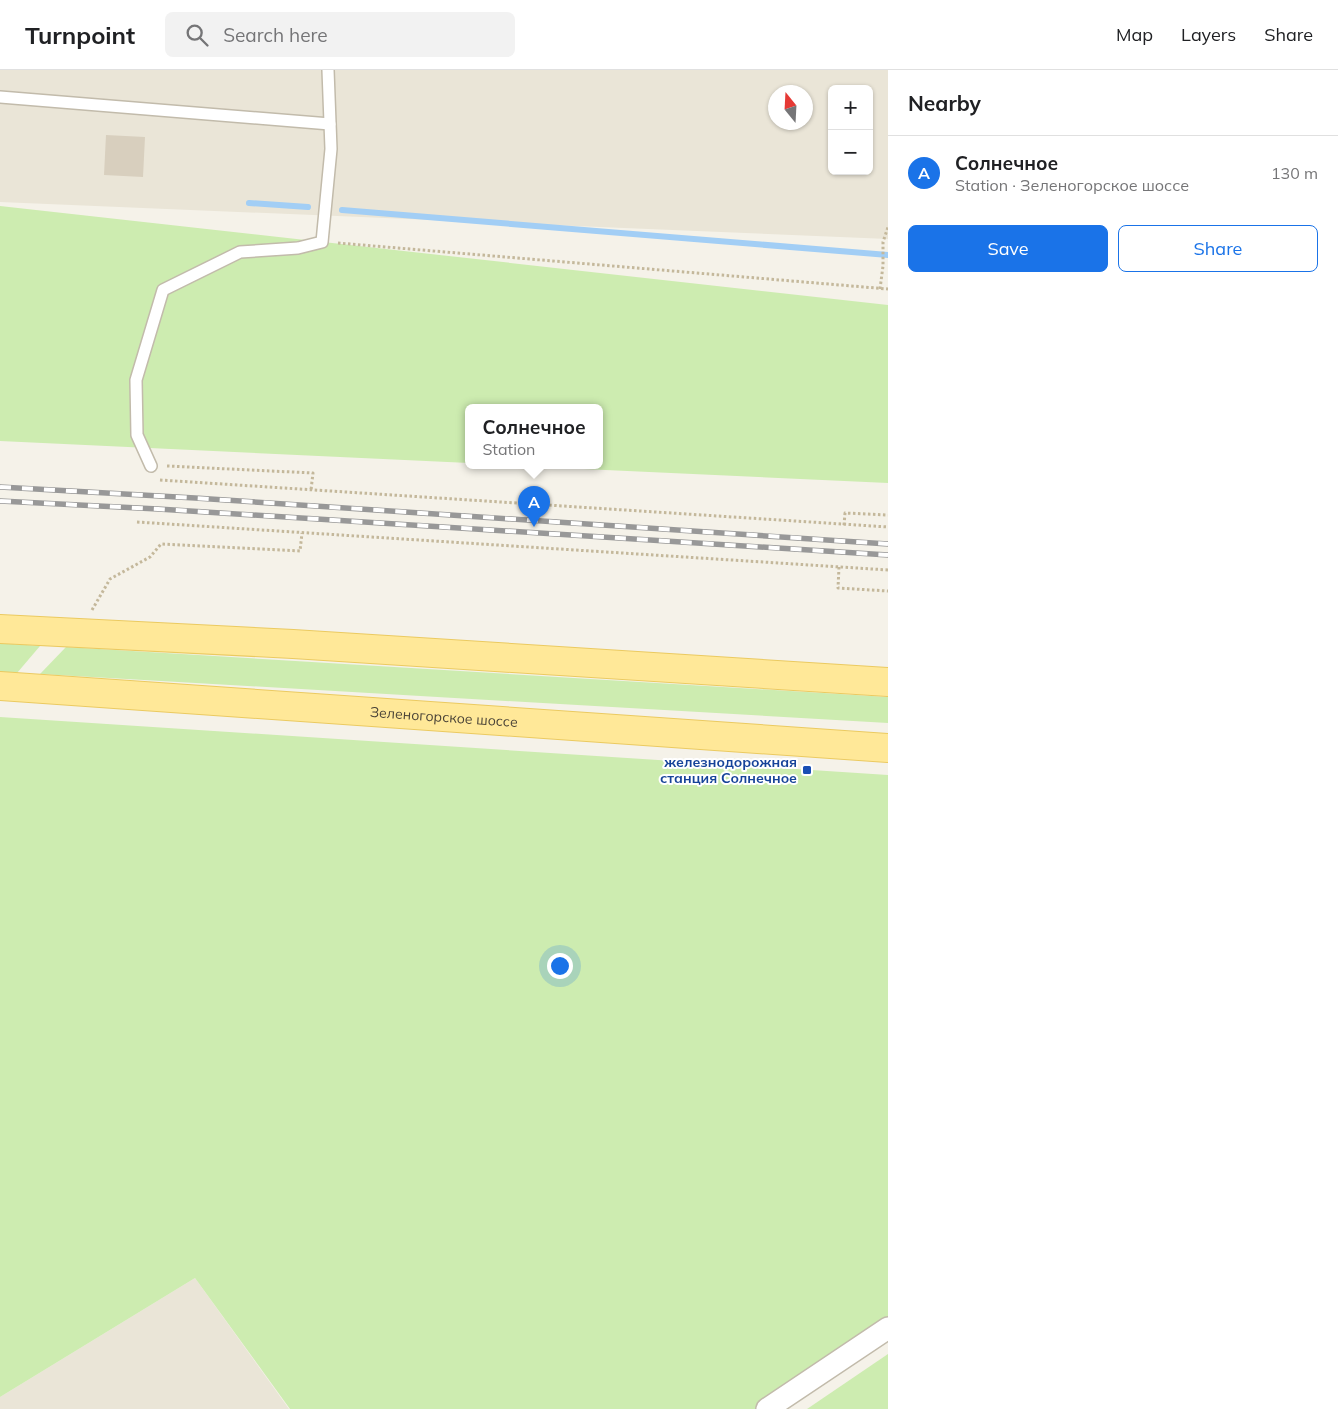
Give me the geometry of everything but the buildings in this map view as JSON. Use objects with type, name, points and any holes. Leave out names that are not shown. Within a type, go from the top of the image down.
[{"type":"main road","points":[[0,629],[293,644],[888,682]]},
{"type":"main road","name":"Зеленогорское шоссе","points":[[0,686],[888,748]]},
{"type":"street","points":[[767,1409],[888,1328]]},
{"type":"lane","points":[[151,466],[137,435],[136,380],[163,290],[240,252],[298,248],[322,242],[331,149],[328,70]]},
{"type":"lane","points":[[0,97],[330,124]]},
{"type":"path","points":[[880,289],[884,242],[888,226]]},
{"type":"path","points":[[322,242],[888,289]]},
{"type":"path","points":[[151,466],[313,473],[311,490]]},
{"type":"path","points":[[152,480],[888,527]]},
{"type":"path","points":[[844,525],[845,513],[888,515]]},
{"type":"path","points":[[137,522],[888,570]]},
{"type":"path","points":[[88,614],[94,608],[110,579],[150,557],[161,544],[300,551],[302,533]]},
{"type":"path","points":[[839,567],[838,588],[888,591]]},
{"type":"shaded area","points":[[0,70],[888,70],[888,239],[0,202]]},
{"type":"shaded area","points":[[195,1278],[289,1409],[0,1409],[0,1397]]},
{"type":"green space","points":[[0,206],[888,305],[888,483],[583,469],[603,469],[603,404],[465,404],[465,463],[0,441]]},
{"type":"green space","points":[[0,643],[40,646],[17,673],[0,672]]},
{"type":"green space","points":[[66,647],[888,697],[888,723],[40,674]]},
{"type":"green space","points":[[0,717],[888,775],[888,1320],[755,1409],[290,1409],[195,1278],[0,1397]]},
{"type":"green space","points":[[888,1354],[888,1409],[807,1409]]},
{"type":"waterway","points":[[249,203],[308,207]]},
{"type":"waterway","points":[[342,210],[888,255]]},
{"type":"railway","points":[[0,487],[195,498],[888,544]]},
{"type":"railway","points":[[0,501],[158,509],[888,555]]},
{"type":"place","name":"Солнечное","points":[[534,527]]},
{"type":"place","name":"железнодорожная станция Солнечное","points":[[807,770]]}]
